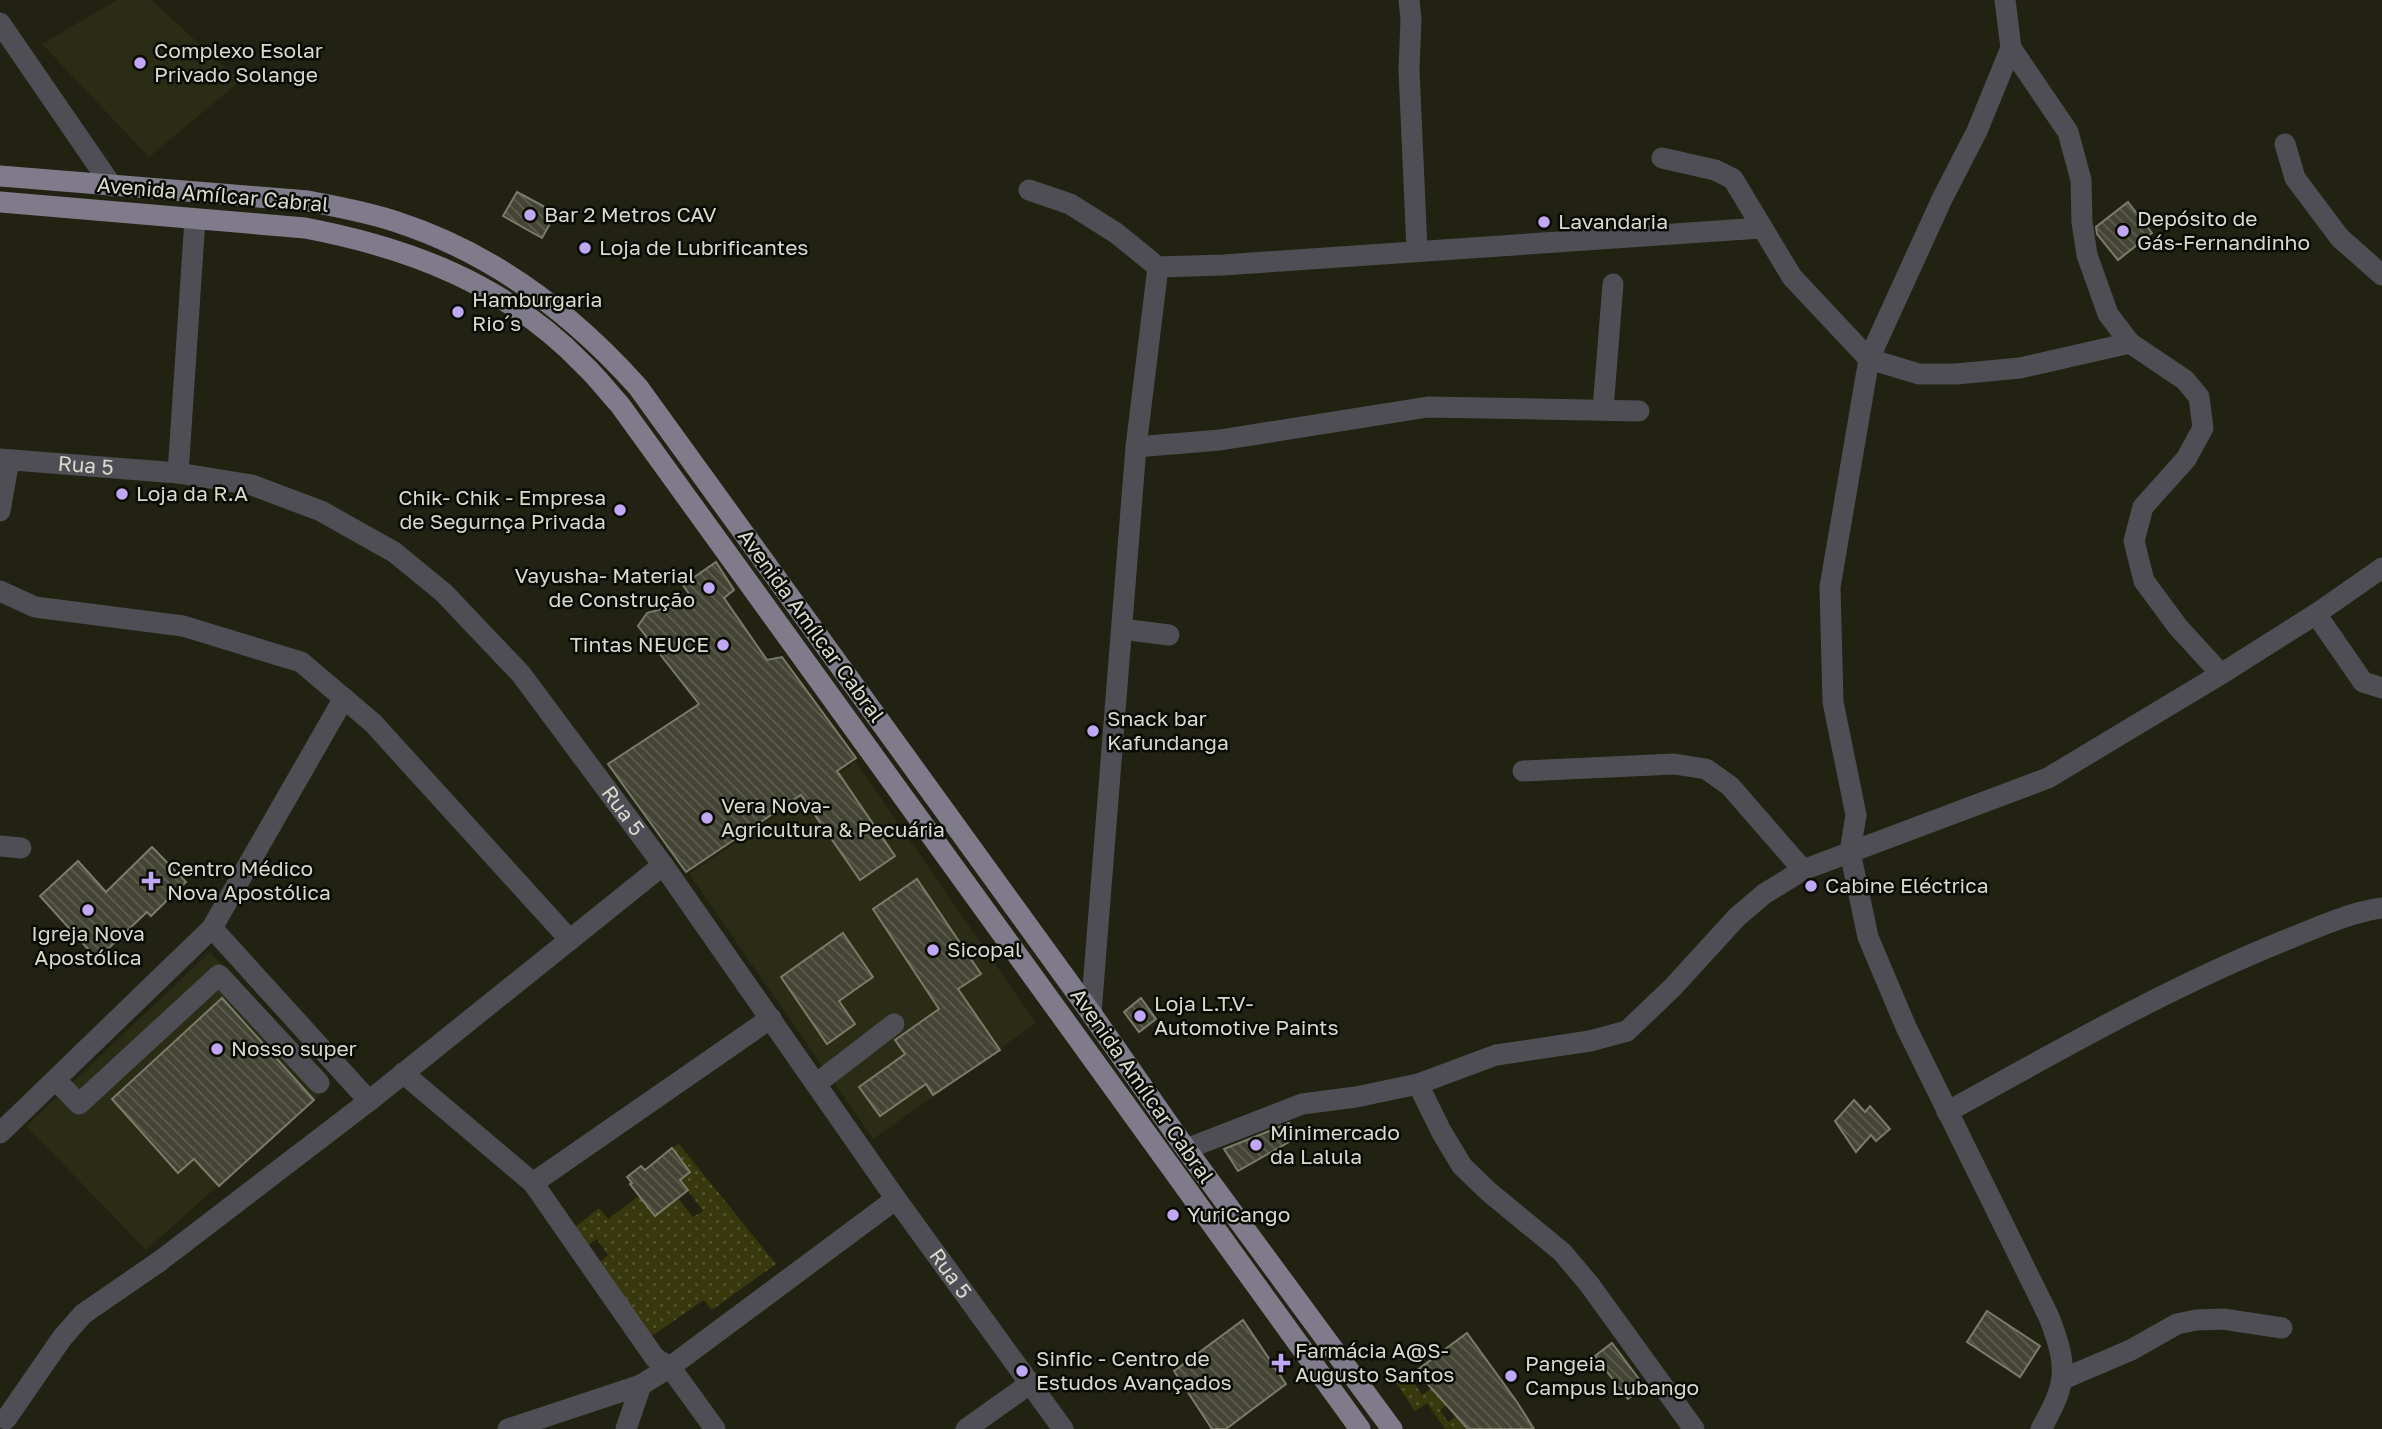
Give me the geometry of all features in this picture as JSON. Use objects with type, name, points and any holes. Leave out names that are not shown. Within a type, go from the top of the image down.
[{"type":"main road","name":"Avenida Amílcar Cabral","points":[[0,176],[308,201],[398,222],[478,257],[572,320],[609,354],[638,387],[1091,1013],[1186,1149],[1392,1429]]},
{"type":"main road","name":"Avenida Amílcar Cabral","points":[[0,202],[305,228],[352,237],[402,251],[477,284],[514,307],[584,363],[628,416],[1360,1429]]},
{"type":"street","points":[[1409,0],[1409,70],[1417,250]]},
{"type":"street","points":[[2005,0],[2011,48],[2068,132],[2081,180],[2082,222],[2087,255],[2108,314],[2130,343],[2185,380],[2199,397],[2203,428],[2186,459],[2143,507],[2134,541],[2144,581],[2178,627],[2221,674]]},
{"type":"street","points":[[0,23],[112,186]]},
{"type":"street","points":[[2011,48],[1977,131],[1869,359],[1830,587],[1833,702],[1856,815],[1850,852],[1868,937],[1906,1027],[2049,1317],[2062,1350],[2063,1379],[2055,1405],[2041,1429]]},
{"type":"street","points":[[2286,144],[2295,178],[2340,238],[2382,275]]},
{"type":"street","points":[[1662,158],[1714,170],[1732,179],[1792,277],[1869,359],[1919,374],[1956,374],[2020,368],[2130,343]]},
{"type":"street","points":[[1029,190],[1070,204],[1116,233],[1158,267],[1223,265],[1761,228]]},
{"type":"street","points":[[178,473],[195,219]]},
{"type":"street","points":[[1091,1013],[1136,447],[1158,267]]},
{"type":"street","points":[[1604,409],[1613,284]]},
{"type":"street","points":[[1136,447],[1232,439],[1428,407],[1639,411]]},
{"type":"street","points":[[0,511],[4,459]]},
{"type":"street","name":"Rua 5","points":[[4,459],[178,473],[252,485],[321,511],[394,552],[444,593],[521,674],[663,865],[896,1199],[1063,1429]]},
{"type":"street","points":[[1186,1149],[1302,1104],[1356,1097],[1418,1084],[1496,1055],[1590,1041],[1627,1031],[1673,987],[1737,917],[1764,894],[1803,870],[2048,778],[2221,674],[2316,614],[2382,568]]},
{"type":"street","points":[[0,591],[35,607],[183,626],[302,662],[373,723],[570,940]]},
{"type":"street","points":[[2316,614],[2363,682],[2382,688]]},
{"type":"street","points":[[1122,629],[1169,635]]},
{"type":"street","points":[[0,1133],[212,928],[344,698]]},
{"type":"street","points":[[1522,771],[1674,764],[1706,769],[1730,786],[1803,870]]},
{"type":"street","points":[[10,1421],[62,1338],[83,1314],[160,1261],[369,1101],[663,865]]},
{"type":"street","points":[[1947,1112],[2120,1017],[2250,955],[2360,911],[2382,908]]},
{"type":"street","points":[[212,928],[369,1101]]},
{"type":"street","points":[[56,1080],[79,1104],[219,975],[319,1083]]},
{"type":"street","points":[[533,1183],[771,1018]]},
{"type":"street","points":[[816,1084],[894,1024]]},
{"type":"street","points":[[403,1073],[533,1183],[655,1358],[670,1367],[715,1429]]},
{"type":"street","points":[[1418,1084],[1462,1166],[1489,1192],[1562,1252],[1589,1284],[1693,1429]]},
{"type":"street","points":[[508,1429],[641,1385],[670,1367],[896,1199]]},
{"type":"street","points":[[2063,1379],[2131,1350],[2177,1324],[2223,1319],[2283,1328]]},
{"type":"street","points":[[966,1429],[1031,1383]]},
{"type":"street","points":[[626,1429],[641,1385]]},
{"type":"shaded area","name":"Complexo Esolar Privado Solange","points":[[117,0],[151,0],[240,81],[149,157],[42,44]]},
{"type":"shaded area","points":[[856,762],[1036,1023],[873,1139],[689,874]]},
{"type":"shaded area","points":[[210,952],[332,1084],[146,1250],[26,1126]]},
{"type":"shaded area","points":[[679,1144],[776,1264],[712,1310],[704,1300],[652,1336],[600,1262],[608,1255],[597,1239],[588,1245],[575,1227],[599,1208],[608,1219],[639,1196],[655,1216],[678,1198],[693,1217],[703,1211],[680,1180],[690,1172],[672,1148]]},
{"type":"shaded area","points":[[1406,1371],[1422,1395],[1437,1385],[1449,1403],[1440,1410],[1448,1422],[1467,1409],[1478,1429],[1445,1429],[1427,1403],[1415,1411],[1394,1380]]},
{"type":"building","name":"Bar 2 Metros CAV","points":[[517,192],[556,213],[542,238],[503,216]]},
{"type":"building","name":"Depósito de Gás-Fernandinho","points":[[2128,202],[2152,233],[2118,260],[2097,234],[2096,227]]},
{"type":"building","name":"Vera Nova- Agricultura & Pecuária","points":[[716,562],[734,590],[724,598],[767,660],[782,657],[856,758],[837,771],[895,856],[860,880],[801,795],[686,872],[608,764],[699,704],[638,626],[647,613],[693,600],[683,585]]},
{"type":"building","points":[[152,847],[186,882],[151,916],[147,912],[97,959],[40,896],[78,861],[106,892]]},
{"type":"building","points":[[917,879],[981,974],[958,989],[1000,1050],[933,1095],[926,1084],[880,1116],[859,1087],[905,1054],[895,1040],[939,1009],[873,909]]},
{"type":"building","points":[[843,933],[873,977],[839,1001],[855,1024],[827,1044],[781,977]]},
{"type":"building","name":"Nosso super","points":[[222,998],[314,1100],[219,1186],[194,1159],[178,1173],[112,1099]]},
{"type":"building","name":"Loja L.T.V- Automotive Paints","points":[[1141,998],[1156,1019],[1139,1032],[1124,1012]]},
{"type":"building","points":[[1854,1100],[1865,1112],[1870,1106],[1890,1129],[1876,1141],[1871,1135],[1856,1152],[1835,1121]]},
{"type":"building","name":"Minimercado da Lalula","points":[[1289,1123],[1300,1132],[1289,1142],[1238,1171],[1224,1149]]},
{"type":"building","points":[[672,1148],[690,1172],[680,1180],[688,1190],[655,1216],[627,1177],[641,1166],[645,1170]]},
{"type":"building","points":[[1987,1311],[2040,1346],[2020,1377],[1967,1342]]},
{"type":"building","points":[[1243,1320],[1286,1384],[1226,1429],[1212,1429],[1174,1371]]},
{"type":"building","points":[[1467,1333],[1534,1429],[1468,1429],[1416,1371]]},
{"type":"building","points":[[1612,1343],[1645,1387],[1628,1399],[1595,1356]]},
{"type":"place","name":"Complexo Esolar Privado Solange","points":[[140,63]]},
{"type":"place","name":"Bar 2 Metros CAV","points":[[530,215]]},
{"type":"place","name":"Lavandaria","points":[[1544,222]]},
{"type":"place","name":"Depósito de Gás-Fernandinho","points":[[2123,231]]},
{"type":"place","name":"Loja de Lubrificantes","points":[[585,248]]},
{"type":"place","name":"Hamburgaria Rio´s","points":[[458,312]]},
{"type":"place","name":"Loja da R.A","points":[[122,494]]},
{"type":"place","name":"Chik- Chik - Empresa de Segurnça Privada","points":[[620,510]]},
{"type":"place","name":"Vayusha- Material de Construção","points":[[709,588]]},
{"type":"place","name":"Tintas NEUCE","points":[[723,645]]},
{"type":"place","name":"Snack bar Kafundanga","points":[[1093,731]]},
{"type":"place","name":"Vera Nova- Agricultura & Pecuária","points":[[707,818]]},
{"type":"place","name":"Centro Médico Nova Apostólica","points":[[151,881]]},
{"type":"place","name":"Cabine Eléctrica","points":[[1811,886]]},
{"type":"place","name":"Igreja Nova Apostólica","points":[[88,910]]},
{"type":"place","name":"Sicopal","points":[[933,950]]},
{"type":"place","name":"Loja L.T.V- Automotive Paints","points":[[1140,1016]]},
{"type":"place","name":"Nosso super","points":[[217,1049]]},
{"type":"place","name":"Minimercado da Lalula","points":[[1256,1145]]},
{"type":"place","name":"YuriCango","points":[[1173,1215]]},
{"type":"place","name":"Farmácia A@S- Augusto Santos","points":[[1281,1363]]},
{"type":"place","name":"Sinfic - Centro de Estudos Avançados","points":[[1022,1371]]},
{"type":"place","name":"Pangeia Campus Lubango","points":[[1511,1376]]}]
